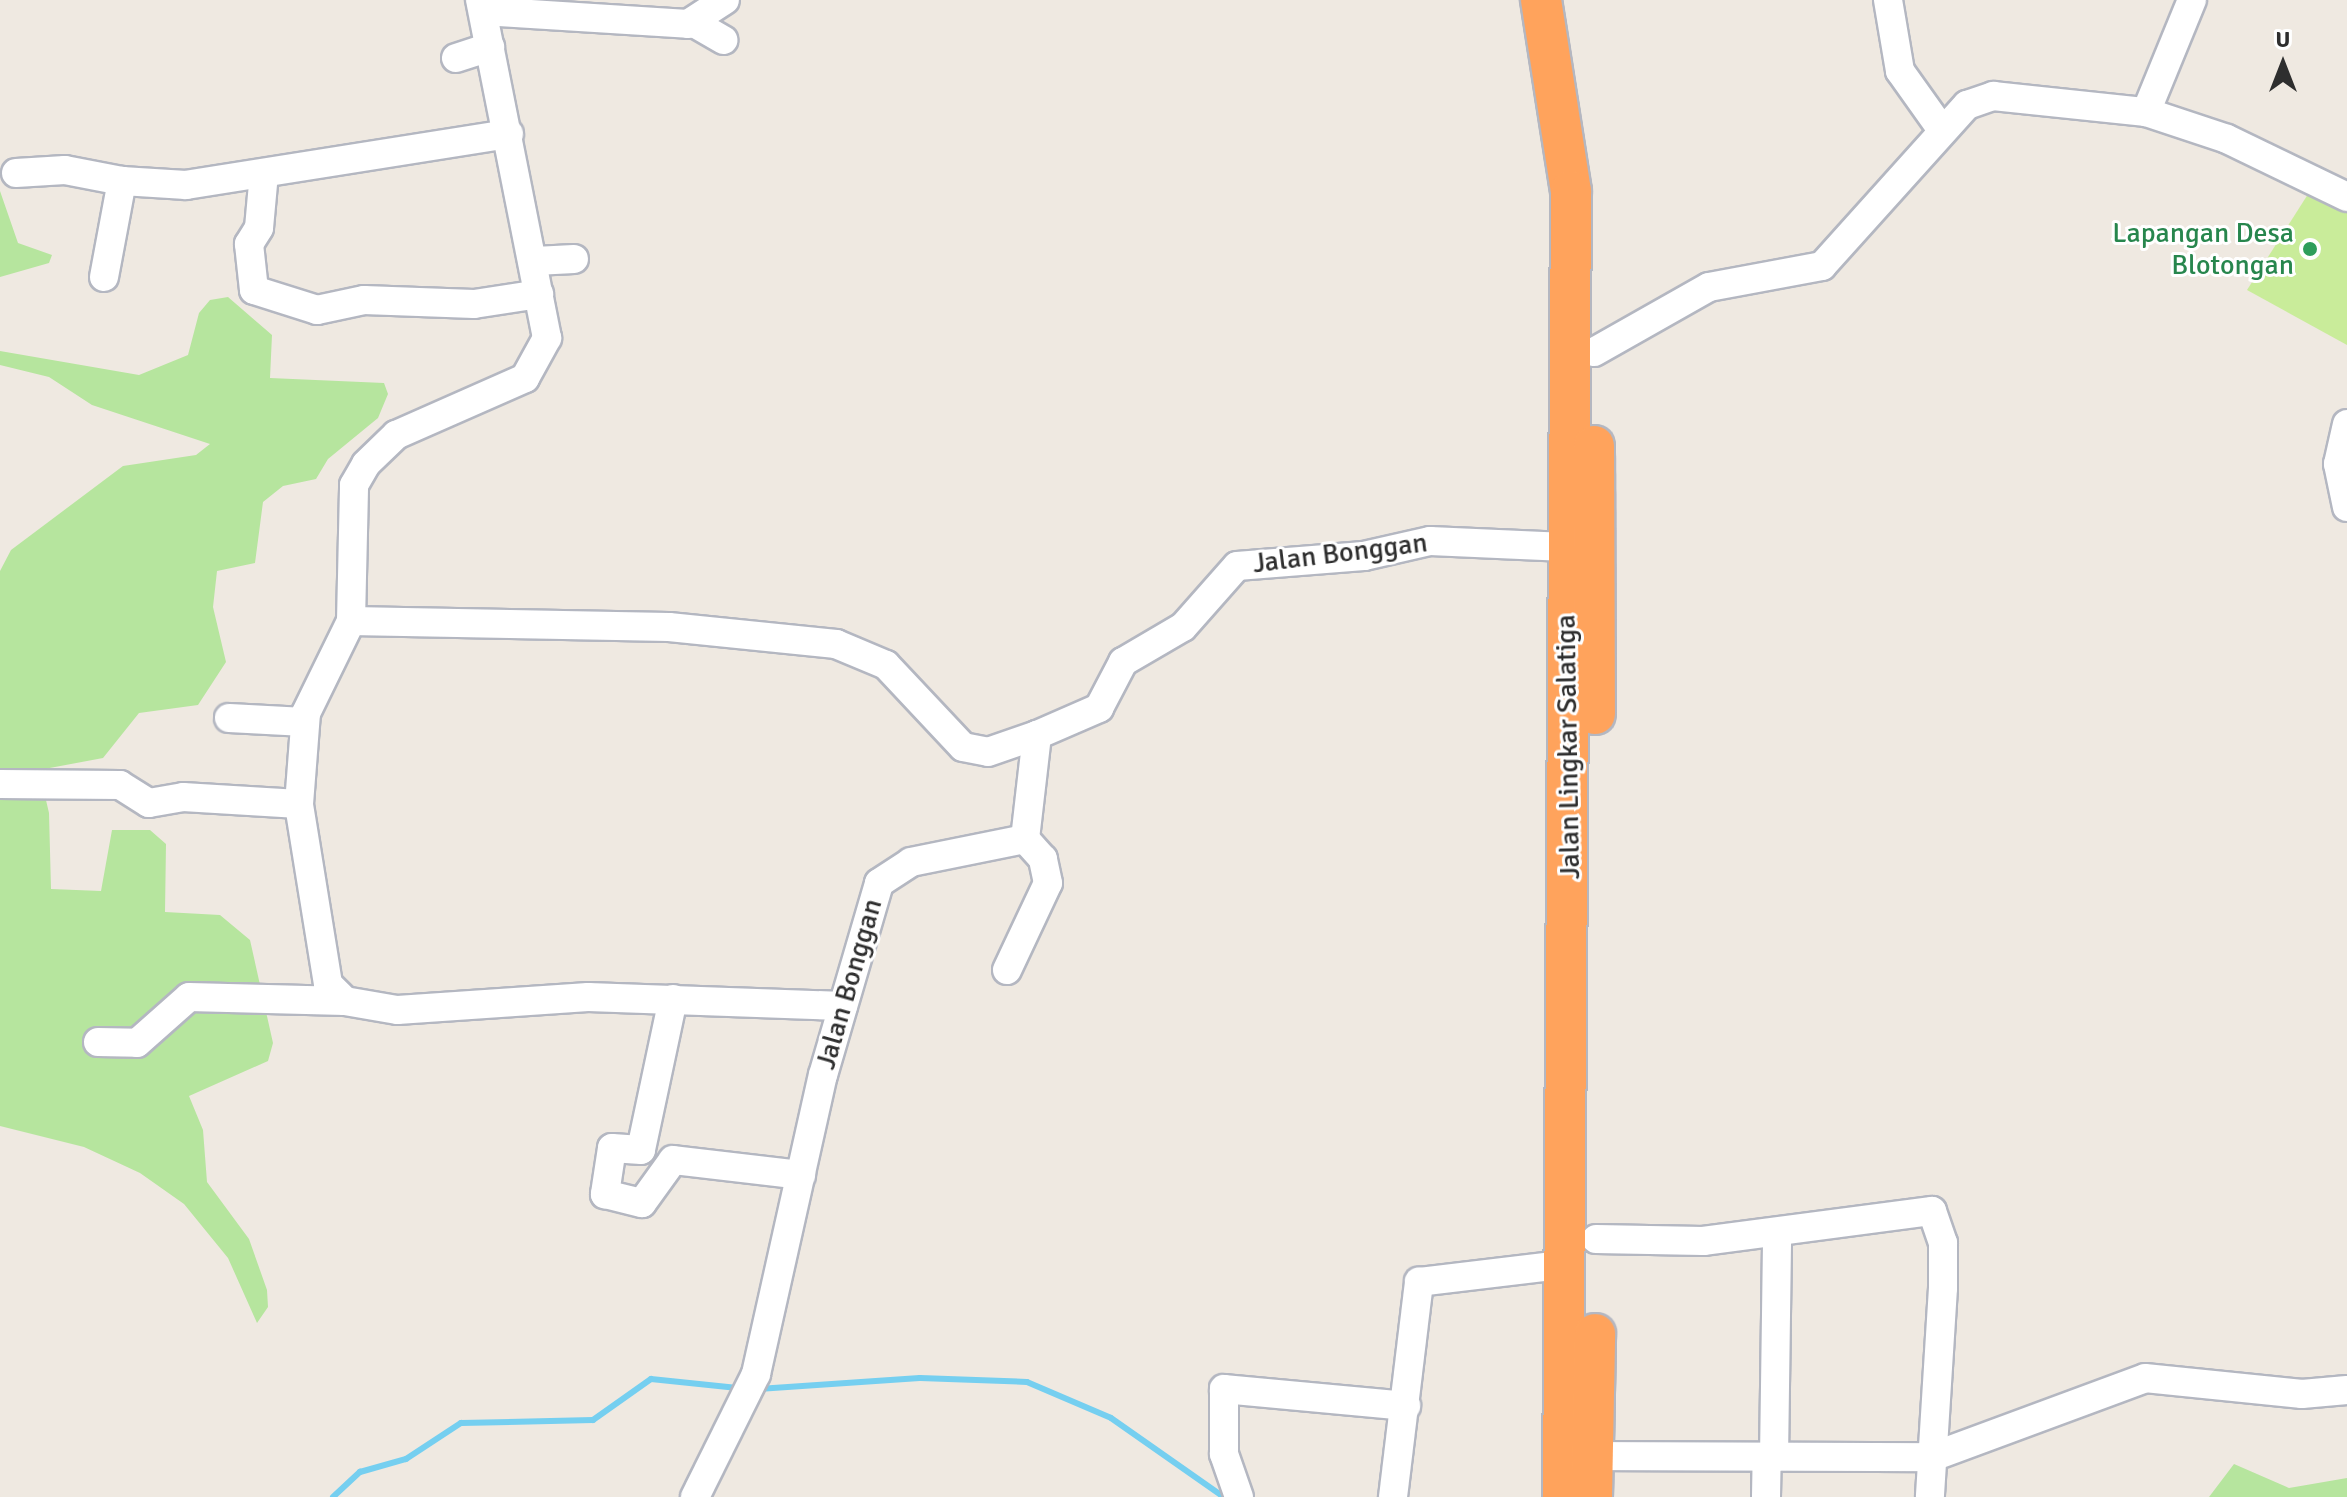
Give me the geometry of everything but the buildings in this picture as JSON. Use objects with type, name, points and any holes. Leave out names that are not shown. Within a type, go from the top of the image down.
[{"type":"highway","name":"Jalan Lingkar Salatiga","points":[[1541,0],[1571,191],[1581,444],[1583,1251],[1563,1497]]},
{"type":"highway","name":"Jalan Lingkar Salatiga","points":[[1567,0],[1593,152],[1594,352],[1566,547],[1592,1497]]},
{"type":"street","points":[[694,23],[725,0]]},
{"type":"street","points":[[1888,0],[1900,71],[1942,130]]},
{"type":"street","points":[[2146,112],[2192,0]]},
{"type":"street","points":[[345,1001],[328,984],[299,804],[305,722],[351,621],[354,485],[396,435],[525,378],[547,338],[535,261],[482,6],[694,23],[723,40]]},
{"type":"street","points":[[456,58],[490,47]]},
{"type":"street","points":[[1594,352],[1709,287],[1822,266],[1967,105],[2008,94],[2146,112],[2227,139],[2347,197]]},
{"type":"street","points":[[16,173],[65,170],[122,181],[186,185],[509,134]]},
{"type":"street","points":[[264,173],[259,228],[249,244],[254,290],[317,310],[364,300],[474,304],[539,294]]},
{"type":"street","points":[[104,277],[122,181]]},
{"type":"street","points":[[535,261],[574,259]]},
{"type":"street","points":[[2347,424],[2338,464],[2347,507]]},
{"type":"street","name":"Jalan Bonggan","points":[[351,621],[654,626],[836,644],[886,665],[963,747],[988,752],[1099,708],[1123,662],[1183,627],[1237,566],[1364,556],[1430,541],[1566,547]]},
{"type":"street","points":[[229,718],[305,722]]},
{"type":"street","points":[[1007,970],[1048,883],[1043,859],[1025,839],[1037,735]]},
{"type":"street","points":[[0,784],[120,785],[149,803],[183,797],[299,804]]},
{"type":"street","name":"Jalan Bonggan","points":[[695,1497],[756,1374],[801,1175],[869,901],[891,872],[1025,839]]},
{"type":"street","points":[[98,1042],[137,1043],[189,997],[345,1001],[397,1010],[673,999],[843,1006]]},
{"type":"street","points":[[641,1150],[673,999]]},
{"type":"street","points":[[673,1160],[642,1203],[610,1199],[603,1187],[612,1148],[641,1150],[673,1160],[801,1175]]},
{"type":"street","points":[[1393,1497],[1406,1406],[1417,1287],[1425,1276],[1583,1251],[1777,1233],[1912,1209],[1936,1216],[1943,1288],[1930,1497]]},
{"type":"street","points":[[1766,1497],[1777,1233]]},
{"type":"street","points":[[1593,1456],[1932,1457],[2145,1378],[2302,1394],[2347,1390]]},
{"type":"street","points":[[1239,1497],[1224,1454],[1224,1389],[1406,1406]]},
{"type":"green space","points":[[0,191],[18,243],[52,255],[49,263],[0,277]]},
{"type":"green space","name":"Lapangan Desa Blotongan","points":[[2310,191],[2347,208],[2347,345],[2247,290]]},
{"type":"green space","points":[[228,297],[272,335],[270,378],[384,383],[388,394],[378,418],[328,459],[316,479],[283,486],[263,502],[255,563],[217,571],[213,607],[226,662],[198,705],[139,713],[103,758],[39,770],[49,813],[51,889],[101,891],[112,830],[150,830],[166,844],[165,912],[220,915],[250,940],[273,1043],[268,1061],[189,1096],[203,1130],[207,1182],[249,1239],[267,1290],[268,1307],[257,1323],[228,1258],[184,1204],[140,1173],[84,1147],[0,1126],[0,571],[11,550],[123,466],[196,455],[210,444],[92,405],[49,377],[0,365],[0,351],[139,375],[188,355],[199,313],[210,300]]},
{"type":"green space","points":[[2234,1464],[2289,1488],[2347,1478],[2347,1497],[2209,1497]]},
{"type":"waterway","points":[[758,1389],[920,1378],[1027,1382],[1111,1418],[1224,1497]]},
{"type":"waterway","points":[[333,1497],[360,1472],[406,1459],[461,1423],[593,1420],[651,1379],[738,1388]]},
{"type":"place","name":"Lapangan Desa Blotongan","points":[[2310,249]]}]
